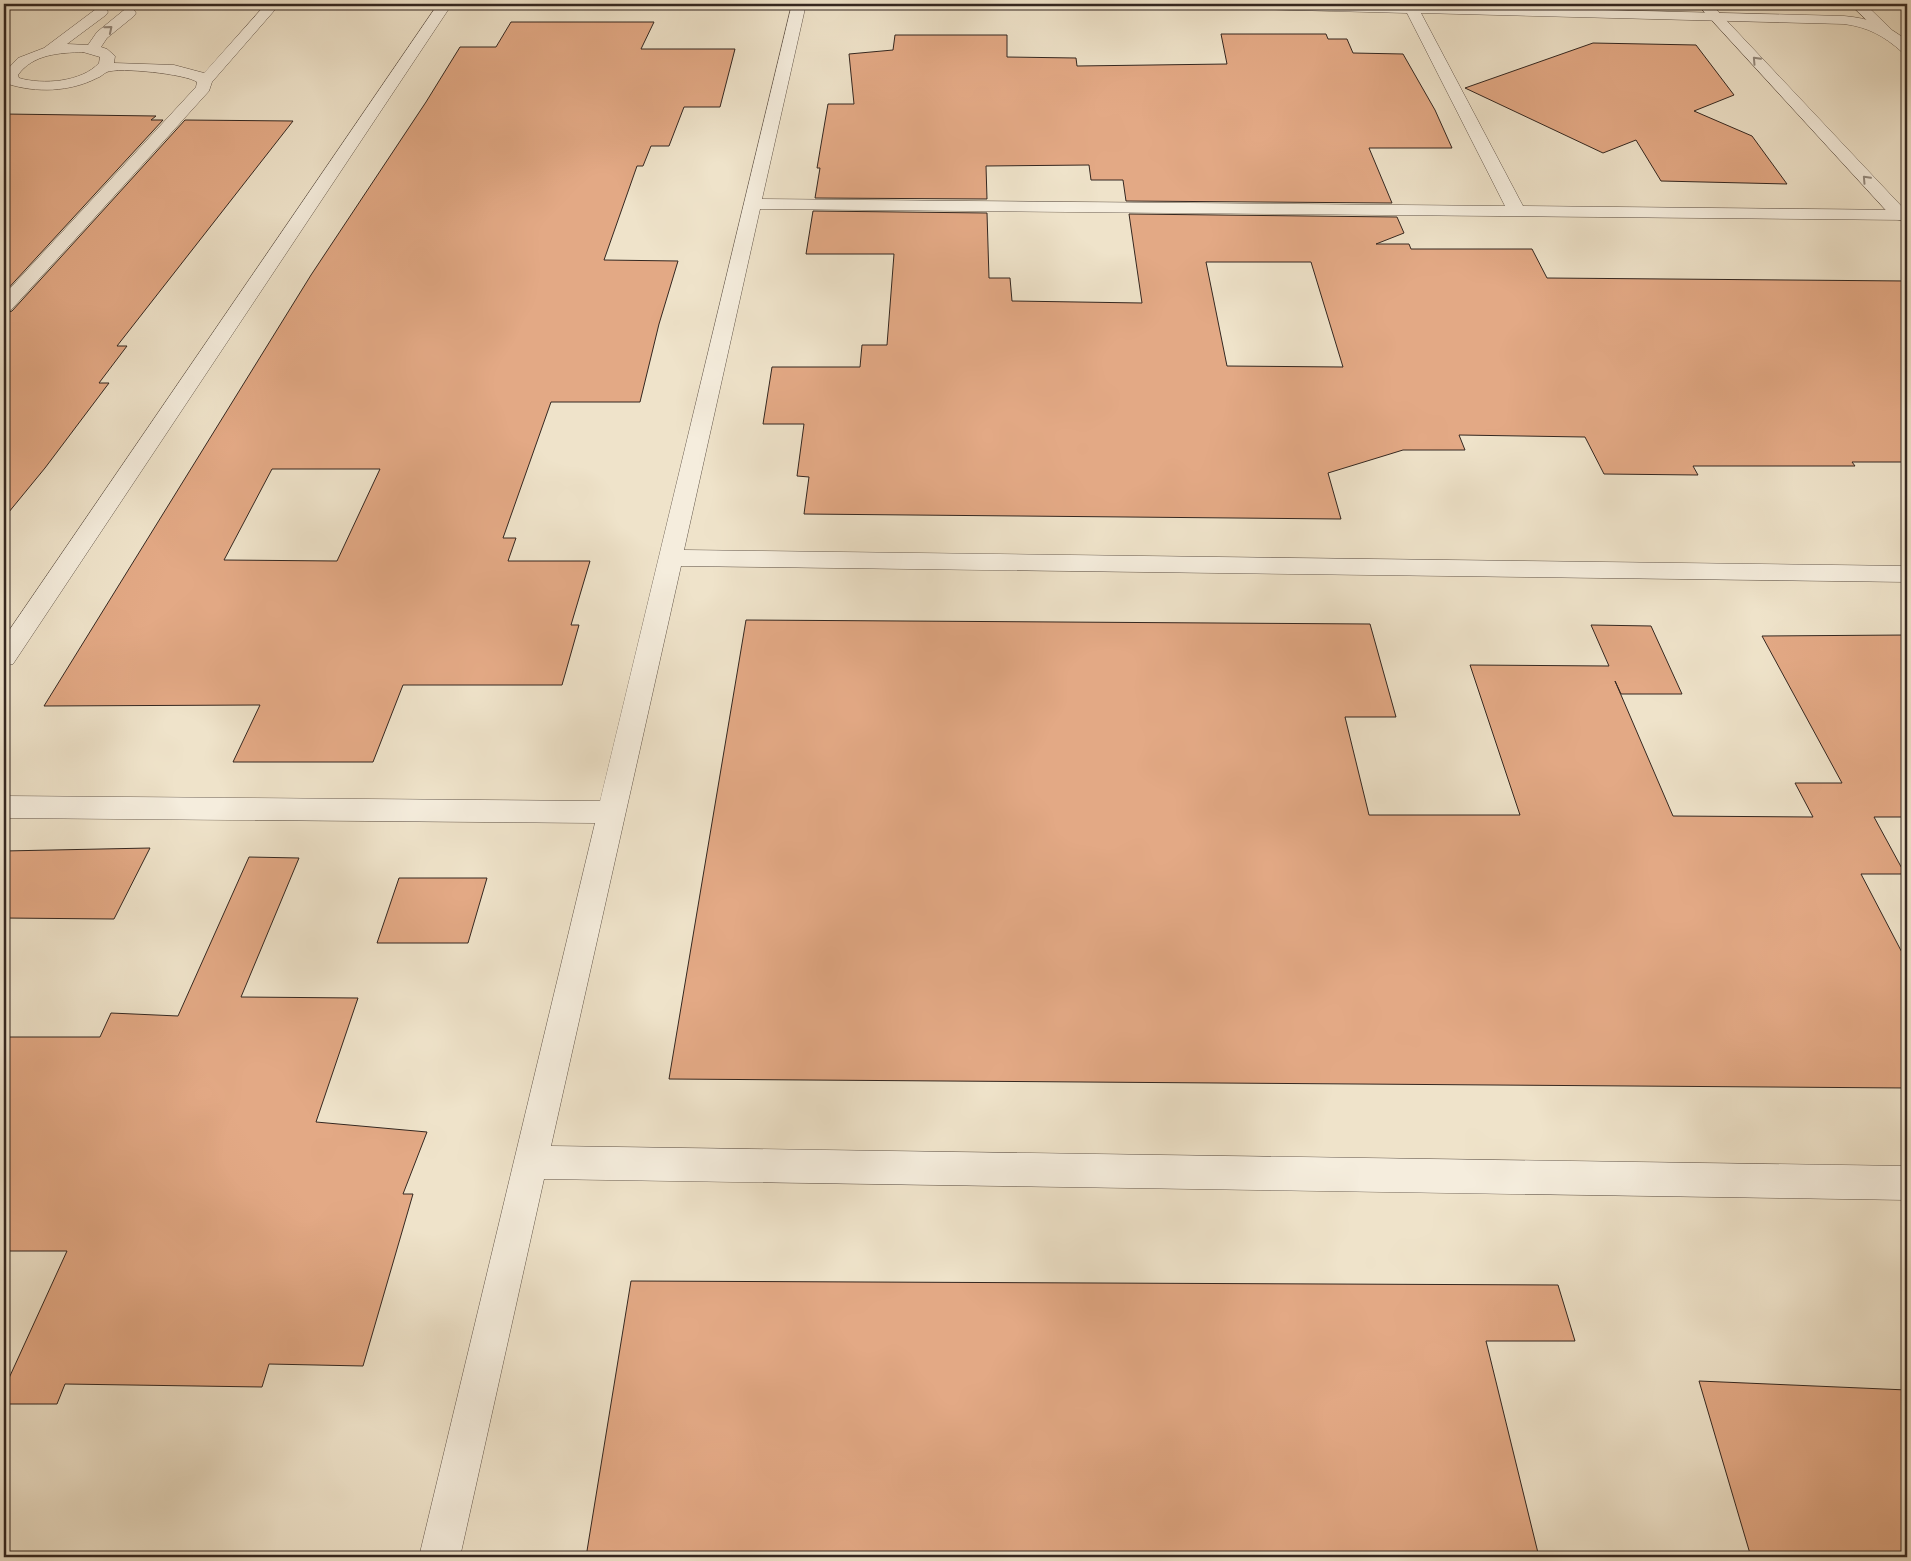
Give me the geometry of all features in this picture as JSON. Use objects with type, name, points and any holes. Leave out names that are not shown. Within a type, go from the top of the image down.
[{"type":"street","points":[[4,306],[204,88],[205,81],[273,4]]},
{"type":"street","points":[[4,657],[445,4]]},
{"type":"street","points":[[439,1557],[798,4]]},
{"type":"street","points":[[1218,4],[1844,20],[1863,23],[1885,30]]},
{"type":"street","points":[[1704,4],[1903,215]]},
{"type":"street","points":[[1857,4],[1907,49]]},
{"type":"street","points":[[1412,9],[1517,212]]},
{"type":"street","points":[[48,52],[101,12]]},
{"type":"street","points":[[93,49],[102,35],[129,13]]},
{"type":"street","points":[[72,48],[93,49],[108,56],[108,61],[104,67],[93,74],[77,80],[39,86],[24,85],[13,81],[10,75],[9,67],[48,52],[72,48]]},
{"type":"street","points":[[104,67],[184,70],[202,76],[205,81]]},
{"type":"street","points":[[752,204],[1903,215]]},
{"type":"street","points":[[670,558],[1907,574]]},
{"type":"street","points":[[4,807],[612,812]]},
{"type":"street","points":[[530,1162],[1907,1183]]},
{"type":"building","points":[[511,22],[654,22],[641,49],[735,49],[720,107],[684,107],[669,146],[651,146],[643,166],[637,166],[604,260],[678,261],[659,324],[640,402],[551,402],[503,538],[516,538],[508,561],[590,561],[571,625],[579,625],[562,685],[403,685],[373,762],[233,762],[260,705],[44,706],[311,275],[426,102],[460,47],[496,47]],"holes":[[[272,469],[380,469],[337,561],[224,560]]]},
{"type":"building","points":[[1221,34],[1326,34],[1328,39],[1347,39],[1353,53],[1403,54],[1435,110],[1452,148],[1369,148],[1392,203],[1126,201],[1123,180],[1091,180],[1089,165],[986,166],[987,199],[815,198],[820,168],[817,168],[828,104],[854,104],[849,54],[893,50],[895,35],[1007,35],[1007,57],[1076,58],[1077,66],[1227,64]]},
{"type":"building","points":[[1593,43],[1696,45],[1734,95],[1694,111],[1752,136],[1787,184],[1661,181],[1636,140],[1603,153],[1465,88]]},
{"type":"building","points":[[4,114],[156,116],[151,120],[163,120],[4,293]]},
{"type":"building","points":[[185,120],[293,121],[117,346],[127,346],[99,383],[109,383],[45,468],[4,518],[4,314],[12,311]]},
{"type":"building","points":[[813,211],[987,213],[989,278],[1010,278],[1012,301],[1142,303],[1129,214],[1397,217],[1404,233],[1376,244],[1409,244],[1411,249],[1532,249],[1547,278],[1907,281],[1907,462],[1852,462],[1855,466],[1693,466],[1698,475],[1604,474],[1585,437],[1459,435],[1465,450],[1403,450],[1328,473],[1341,519],[804,514],[809,477],[797,476],[804,424],[763,424],[772,367],[860,367],[862,345],[887,345],[894,254],[806,254]],"holes":[[[1206,262],[1311,262],[1343,367],[1227,366]]]},
{"type":"building","points":[[746,620],[1370,624],[1396,717],[1345,717],[1369,815],[1520,815],[1470,665],[1609,666],[1591,625],[1651,626],[1682,694],[1621,694],[1615,681],[1673,816],[1813,817],[1795,783],[1842,783],[1762,636],[1907,635],[1907,817],[1874,817],[1905,874],[1861,874],[1907,962],[1907,1088],[669,1079]]},
{"type":"building","points":[[150,848],[114,919],[4,918],[4,851]]},
{"type":"building","points":[[249,857],[299,858],[241,997],[358,998],[316,1122],[427,1132],[403,1194],[413,1194],[363,1366],[269,1364],[262,1387],[65,1384],[57,1404],[4,1404],[4,1389],[67,1251],[4,1251],[4,1037],[100,1037],[111,1013],[178,1016]]},
{"type":"building","points":[[399,878],[487,878],[468,943],[377,943]]},
{"type":"building","points":[[631,1281],[1558,1285],[1575,1341],[1486,1341],[1539,1557],[586,1557]]},
{"type":"building","points":[[1699,1381],[1907,1390],[1907,1557],[1751,1557]]}]
